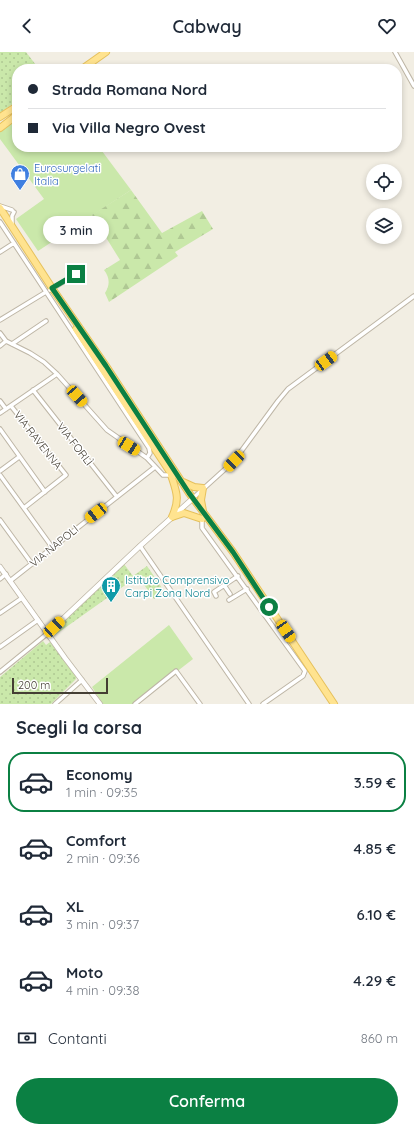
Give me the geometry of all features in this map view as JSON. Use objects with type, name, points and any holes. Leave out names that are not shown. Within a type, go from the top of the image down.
[{"type":"main road","points":[[89,64],[106,52]]},
{"type":"main road","points":[[0,117],[12,111]]},
{"type":"main road","points":[[0,128],[12,120]]},
{"type":"main road","points":[[0,207],[49,290],[106,366],[191,499]]},
{"type":"main road","points":[[0,216],[171,474],[236,559],[334,704]]},
{"type":"main road","points":[[171,474],[178,503],[172,517]]},
{"type":"main road","points":[[179,479],[190,486],[203,488],[201,500],[203,516]]},
{"type":"main road","points":[[172,517],[184,513],[203,516]]},
{"type":"street","points":[[395,52],[402,64]]},
{"type":"street","points":[[402,65],[414,86]]},
{"type":"street","points":[[0,207],[13,213],[12,227]]},
{"type":"street","points":[[0,222],[49,290],[149,448],[150,454],[147,458]]},
{"type":"street","points":[[0,252],[14,243]]},
{"type":"street","points":[[0,320],[76,274]]},
{"type":"street","points":[[0,672],[48,633],[140,546],[234,461],[288,389],[414,296]]},
{"type":"street","points":[[12,344],[46,321]]},
{"type":"street","points":[[0,333],[6,341],[39,359],[57,374],[107,430],[147,458],[163,475],[171,474]]},
{"type":"street","points":[[0,346],[6,341]]},
{"type":"street","points":[[0,413],[57,374]]},
{"type":"street","name":"VIA FORLÌ","points":[[33,390],[117,497]]},
{"type":"street","points":[[0,401],[6,409]]},
{"type":"street","name":"VIA RAVENNA","points":[[11,406],[66,475],[45,492]]},
{"type":"street","points":[[0,429],[45,492],[24,508]]},
{"type":"street","points":[[0,471],[19,457]]},
{"type":"street","name":"VIA NAPOLI","points":[[10,581],[155,467]]},
{"type":"street","points":[[0,475],[52,547]]},
{"type":"street","points":[[203,516],[202,528],[305,671],[303,676],[263,704]]},
{"type":"street","points":[[0,520],[32,564]]},
{"type":"street","points":[[140,546],[249,704]]},
{"type":"street","points":[[0,567],[100,704]]},
{"type":"street","points":[[0,578],[6,574]]},
{"type":"street","points":[[216,596],[214,592],[238,576]]},
{"type":"street","points":[[224,585],[230,594]]},
{"type":"street","points":[[230,600],[247,589]]},
{"type":"street","points":[[0,613],[22,598]]},
{"type":"street","points":[[0,647],[38,620]]},
{"type":"street","points":[[135,704],[176,671],[200,704]]},
{"type":"street","points":[[57,703],[82,680]]},
{"type":"green space","points":[[0,52],[26,52],[35,64],[12,64],[12,105],[0,113]]},
{"type":"green space","points":[[12,123],[12,152],[103,152],[131,190],[38,251],[16,219],[44,199],[0,139],[0,131]]},
{"type":"green space","points":[[131,190],[162,233],[202,211],[213,229],[175,252],[178,256],[109,302],[105,293],[108,287],[108,279],[104,270],[120,260],[92,215]]},
{"type":"green space","points":[[124,564],[133,576],[147,566],[164,591],[154,599],[138,576],[55,635],[56,629]]},
{"type":"green space","points":[[169,625],[193,659],[135,704],[103,704],[92,687]]},
{"type":"green space","points":[[43,641],[46,645],[50,642],[76,676],[76,679],[51,704],[0,704],[0,677]]},
{"type":"place","name":"Eurosurgelati Italia","points":[[20,191]]},
{"type":"place","name":"Istituto Comprensivo Carpi Zona Nord","points":[[111,603]]},
{"type":"route","points":[[76,274],[52,288],[106,366],[189,493],[233,552],[236,559],[269,607]]}]
